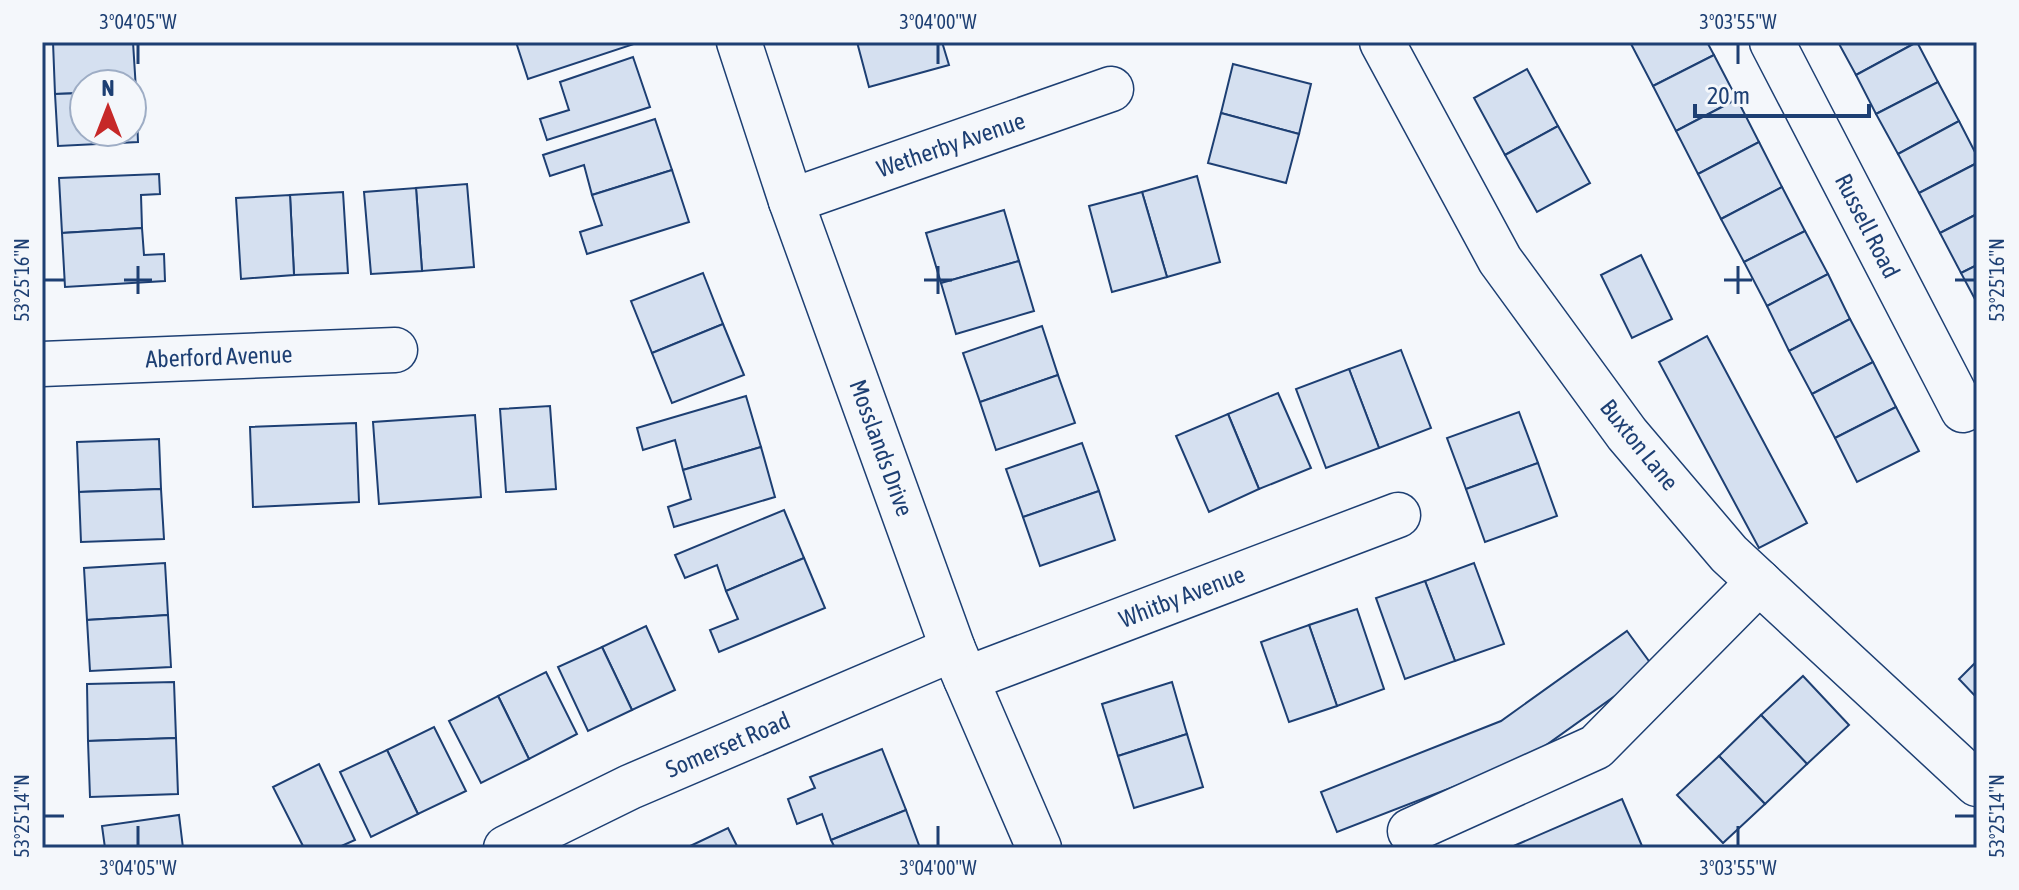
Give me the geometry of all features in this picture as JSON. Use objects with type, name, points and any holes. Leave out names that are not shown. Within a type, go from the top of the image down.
[{"type":"street","name":"Mosslands Drive","points":[[739,42],[791,201],[960,664],[1039,848]]},
{"type":"street","name":"Buxton Lane","points":[[1382,42],[1500,260],[1627,434],[1729,554],[1977,784]]},
{"type":"street","name":"Russell Road","points":[[1772,42],[1963,410]]},
{"type":"street","name":"Wetherby Avenue","points":[[791,201],[1111,89]]},
{"type":"street","name":"Aberford Avenue","points":[[42,364],[395,350]]},
{"type":"street","name":"Whitby Avenue","points":[[960,664],[1398,515]]},
{"type":"street","points":[[1410,831],[1596,747],[1759,582]]},
{"type":"street","name":"Somerset Road","points":[[506,848],[630,787],[960,664]]},
{"type":"building","points":[[53,42],[133,42],[135,68],[68,68],[68,94],[55,94]]},
{"type":"building","points":[[516,42],[633,42],[634,44],[528,79]]},
{"type":"building","points":[[857,42],[942,42],[949,65],[869,87]]},
{"type":"building","points":[[1630,42],[1707,42],[1714,55],[1653,86]]},
{"type":"building","points":[[1838,42],[1917,42],[1856,75]]},
{"type":"building","points":[[1917,42],[1938,82],[1876,114],[1856,75]]},
{"type":"building","points":[[1714,55],[1737,99],[1676,131],[1653,86]]},
{"type":"building","points":[[633,57],[650,107],[547,140],[540,119],[569,110],[560,82]]},
{"type":"building","points":[[1233,64],[1311,84],[1299,134],[1221,113]]},
{"type":"building","points":[[1527,69],[1558,126],[1505,155],[1474,98]]},
{"type":"building","points":[[1938,82],[1959,121],[1898,154],[1876,114]]},
{"type":"building","points":[[55,94],[68,94],[68,146],[58,146]]},
{"type":"building","points":[[1737,99],[1759,142],[1698,174],[1676,131]]},
{"type":"building","points":[[1221,113],[1299,134],[1286,183],[1208,163]]},
{"type":"building","points":[[655,119],[672,170],[592,195],[584,165],[550,176],[543,155]]},
{"type":"building","points":[[1959,121],[1977,156],[1977,163],[1919,193],[1898,154]]},
{"type":"building","points":[[1558,126],[1590,183],[1537,212],[1505,155]]},
{"type":"building","points":[[1759,142],[1782,187],[1721,219],[1698,174]]},
{"type":"building","points":[[1977,163],[1977,214],[1940,233],[1919,193]]},
{"type":"building","points":[[672,170],[689,222],[587,254],[580,232],[602,225],[592,195]]},
{"type":"building","points":[[159,174],[160,194],[141,195],[142,228],[62,233],[59,178]]},
{"type":"building","points":[[1197,176],[1220,262],[1167,277],[1142,192]]},
{"type":"building","points":[[467,184],[474,267],[422,271],[416,188]]},
{"type":"building","points":[[1782,187],[1805,231],[1744,262],[1721,219]]},
{"type":"building","points":[[416,188],[422,271],[371,274],[364,192]]},
{"type":"building","points":[[343,192],[348,273],[294,275],[290,195]]},
{"type":"building","points":[[1142,192],[1167,277],[1112,292],[1089,206]]},
{"type":"building","points":[[290,195],[294,275],[241,279],[236,198]]},
{"type":"building","points":[[1004,210],[1019,261],[941,283],[926,233]]},
{"type":"building","points":[[1977,214],[1977,265],[1961,273],[1940,233]]},
{"type":"building","points":[[142,228],[144,255],[164,254],[165,281],[65,287],[62,233]]},
{"type":"building","points":[[1805,231],[1828,274],[1767,306],[1744,262]]},
{"type":"building","points":[[1641,255],[1672,319],[1632,338],[1601,275]]},
{"type":"building","points":[[1019,261],[1034,311],[956,334],[941,283]]},
{"type":"building","points":[[1977,265],[1977,303],[1961,273]]},
{"type":"building","points":[[703,273],[723,324],[652,353],[631,301]]},
{"type":"building","points":[[1828,274],[1850,319],[1789,351],[1767,306]]},
{"type":"building","points":[[1850,319],[1873,362],[1812,394],[1789,351]]},
{"type":"building","points":[[723,324],[744,375],[672,403],[652,353]]},
{"type":"building","points":[[1042,326],[1058,375],[980,402],[963,353]]},
{"type":"building","points":[[1707,336],[1807,523],[1759,548],[1659,362]]},
{"type":"building","points":[[1401,350],[1431,428],[1379,448],[1349,369]]},
{"type":"building","points":[[1873,362],[1896,407],[1835,438],[1812,394]]},
{"type":"building","points":[[1349,369],[1379,448],[1326,468],[1296,389]]},
{"type":"building","points":[[1058,375],[1075,423],[996,450],[980,402]]},
{"type":"building","points":[[1278,393],[1311,468],[1259,489],[1228,414]]},
{"type":"building","points":[[746,396],[761,447],[683,470],[675,440],[643,450],[637,428]]},
{"type":"building","points":[[550,406],[556,489],[506,492],[500,409]]},
{"type":"building","points":[[1896,407],[1919,451],[1857,482],[1835,438]]},
{"type":"building","points":[[1519,412],[1538,463],[1466,489],[1447,438]]},
{"type":"building","points":[[1228,414],[1259,489],[1209,512],[1176,436]]},
{"type":"building","points":[[475,415],[481,497],[379,504],[373,422]]},
{"type":"building","points":[[356,423],[359,502],[253,507],[250,427]]},
{"type":"building","points":[[159,439],[161,489],[79,492],[77,442]]},
{"type":"building","points":[[1082,443],[1099,491],[1023,517],[1006,469]]},
{"type":"building","points":[[761,447],[775,497],[674,527],[668,507],[691,499],[683,470]]},
{"type":"building","points":[[1538,463],[1557,516],[1485,542],[1466,489]]},
{"type":"building","points":[[161,489],[164,539],[81,542],[79,492]]},
{"type":"building","points":[[1099,491],[1115,540],[1040,566],[1023,517]]},
{"type":"building","points":[[784,510],[804,558],[726,591],[717,565],[685,578],[675,555]]},
{"type":"building","points":[[804,558],[825,608],[719,652],[710,630],[738,619],[726,591]]},
{"type":"building","points":[[165,563],[168,615],[87,620],[84,568]]},
{"type":"building","points":[[1474,563],[1504,644],[1455,661],[1425,581]]},
{"type":"building","points":[[1425,581],[1455,661],[1405,679],[1376,598]]},
{"type":"building","points":[[1357,609],[1384,689],[1337,706],[1309,625]]},
{"type":"building","points":[[168,615],[171,667],[90,671],[87,620]]},
{"type":"building","points":[[1309,625],[1337,706],[1289,722],[1261,642]]},
{"type":"building","points":[[646,626],[675,690],[632,710],[602,647]]},
{"type":"building","points":[[1627,631],[1654,668],[1528,758],[1337,832],[1321,792],[1501,721]]},
{"type":"building","points":[[602,647],[632,710],[588,731],[558,667]]},
{"type":"building","points":[[1977,661],[1977,698],[1959,679]]},
{"type":"building","points":[[546,672],[577,734],[529,759],[498,696]]},
{"type":"building","points":[[1803,676],[1849,725],[1807,764],[1761,715]]},
{"type":"building","points":[[174,682],[176,738],[88,741],[87,684]]},
{"type":"building","points":[[1172,682],[1187,734],[1118,756],[1102,704]]},
{"type":"building","points":[[498,696],[529,759],[481,783],[449,721]]},
{"type":"building","points":[[1761,715],[1807,764],[1765,804],[1719,756]]},
{"type":"building","points":[[434,727],[466,791],[418,814],[387,750]]},
{"type":"building","points":[[1187,734],[1203,787],[1134,808],[1118,756]]},
{"type":"building","points":[[176,738],[178,794],[90,797],[88,741]]},
{"type":"building","points":[[882,749],[906,810],[831,840],[822,814],[797,824],[788,799],[815,788],[810,777]]},
{"type":"building","points":[[387,750],[418,814],[371,837],[340,772]]},
{"type":"building","points":[[1719,756],[1765,804],[1723,843],[1677,795]]},
{"type":"building","points":[[319,764],[355,840],[337,848],[304,848],[273,787]]},
{"type":"building","points":[[1622,799],[1642,846],[1639,848],[1509,848]]},
{"type":"building","points":[[906,810],[920,848],[835,848],[831,840]]},
{"type":"building","points":[[179,815],[183,848],[105,848],[102,826]]},
{"type":"building","points":[[728,828],[738,848],[686,848]]}]
